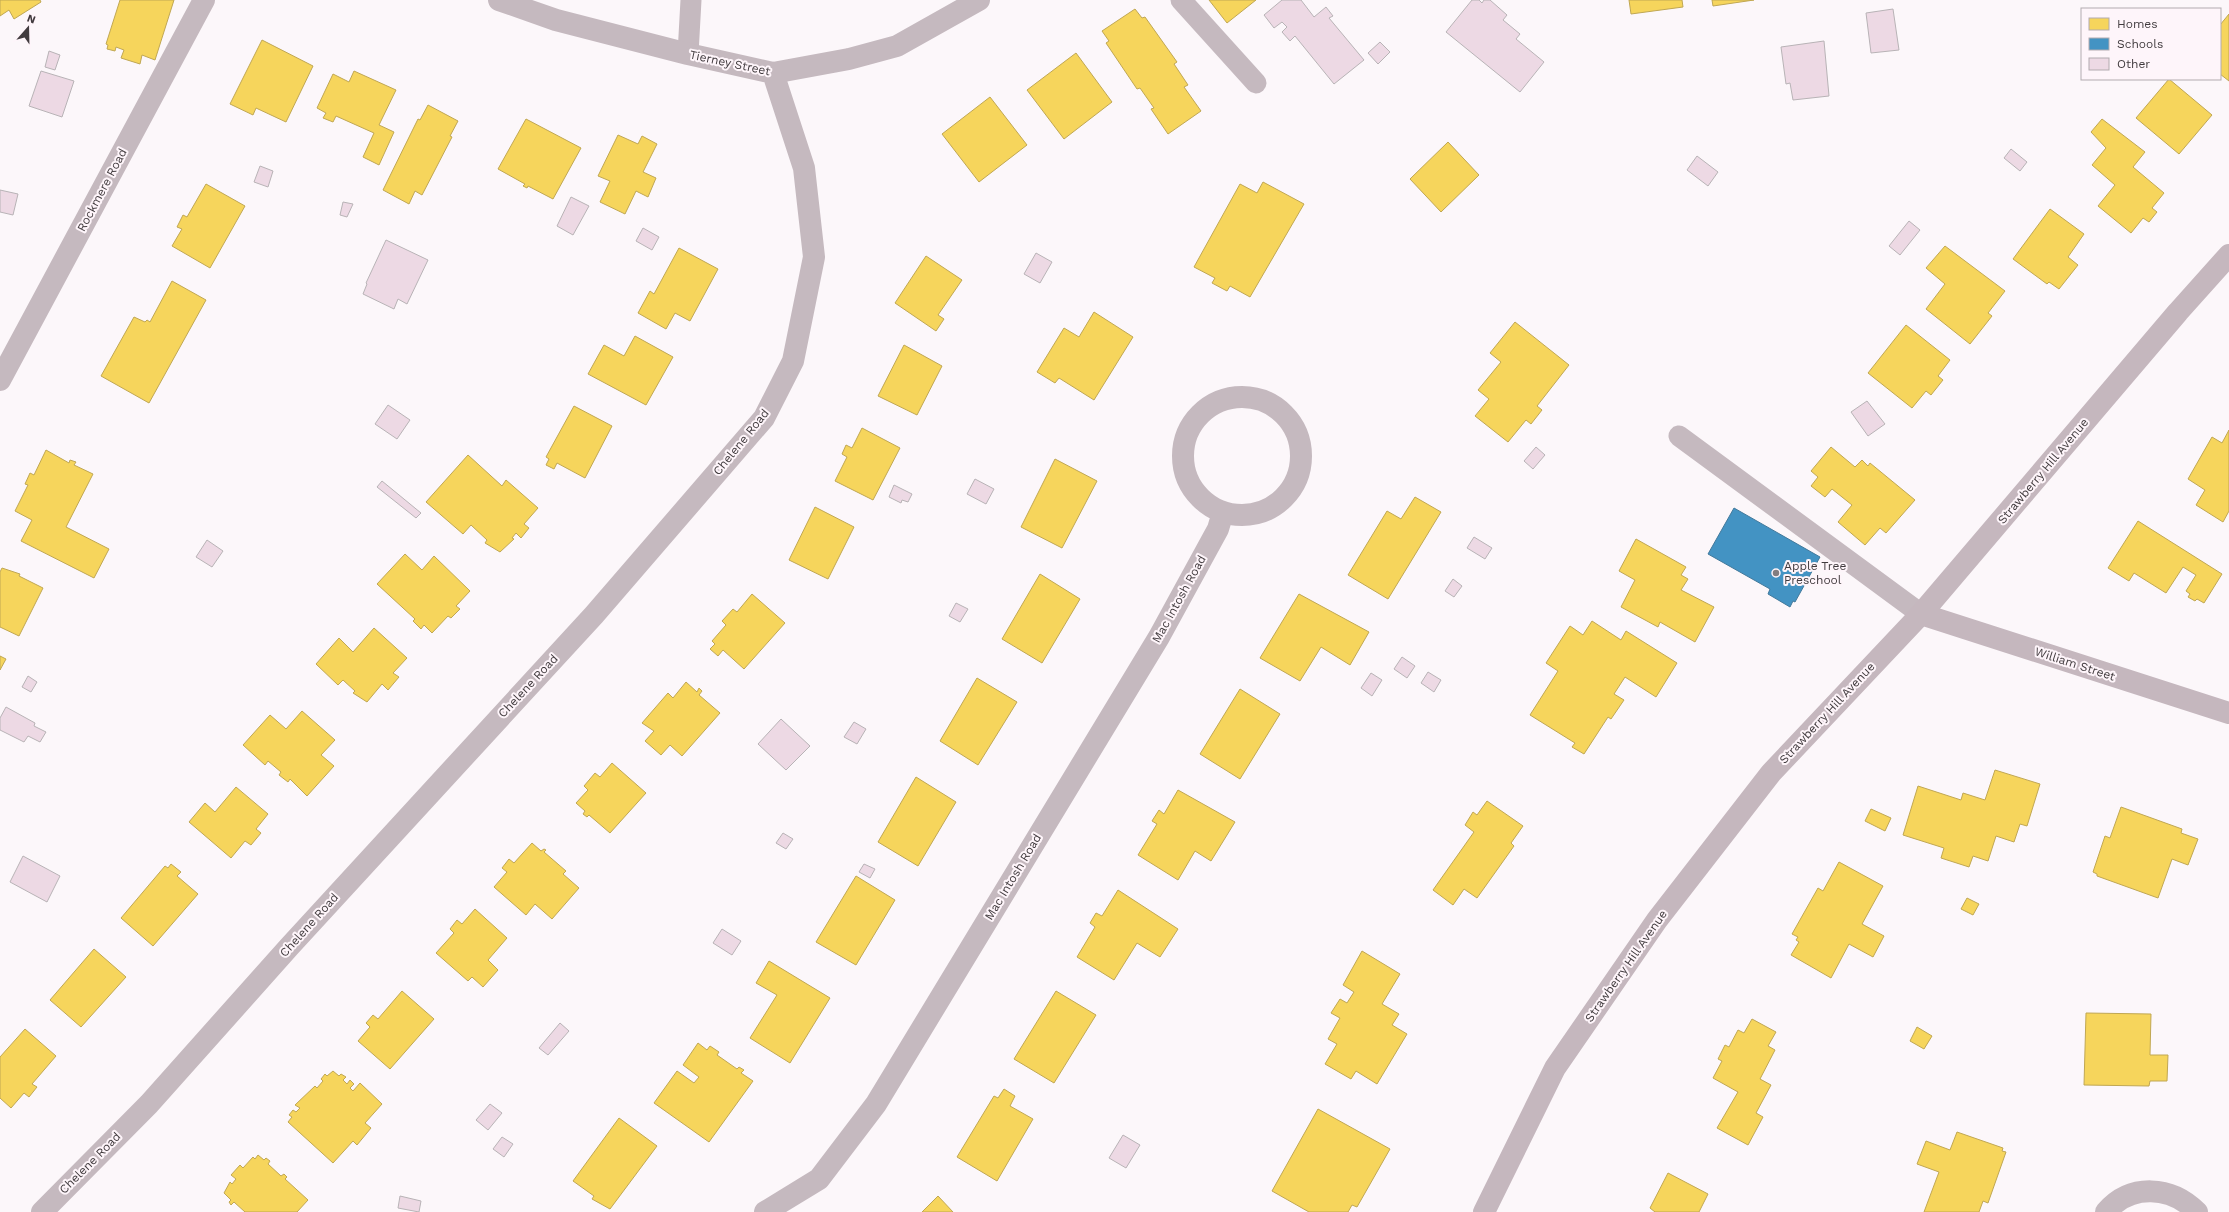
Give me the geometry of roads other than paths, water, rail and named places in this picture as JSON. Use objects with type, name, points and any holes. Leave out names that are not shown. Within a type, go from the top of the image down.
[{"type":"main road","name":"Strawberry Hill Avenue","points":[[1484,1212],[1555,1068],[1657,920],[1771,773],[1922,614],[2178,312],[2229,255]]},
{"type":"main road","name":"William Street","points":[[1922,614],[2229,713]]},
{"type":"street","name":"Rockmere Road","points":[[0,380],[204,0]]},
{"type":"street","name":"Tierney Street","points":[[499,0],[556,20],[688,54],[773,73],[849,60],[897,46],[979,0]]},
{"type":"street","name":"Chelene Road","points":[[42,1212],[148,1104],[294,942],[594,615],[764,418],[793,361],[814,258],[804,168],[773,73]]},
{"type":"street","points":[[1237,398],[1260,400],[1280,412],[1294,430],[1300,452],[1298,474],[1286,494],[1268,509],[1246,514],[1223,512],[1203,501],[1190,483],[1183,461],[1186,438],[1197,418],[1215,404],[1237,398]]},
{"type":"street","name":"Mac Intosh Road","points":[[765,1212],[819,1180],[876,1104],[1159,637],[1218,530],[1223,512]]},
{"type":"street","points":[[2106,1212],[2113,1204],[2131,1194],[2150,1190],[2170,1194],[2188,1203],[2197,1212]]},
{"type":"lane","points":[[688,54],[691,0]]},
{"type":"lane","points":[[1181,0],[1256,83]]},
{"type":"lane","points":[[1679,436],[1922,614]]},
{"type":"place","name":"Apple Tree Preschool","points":[[1776,573]]}]
